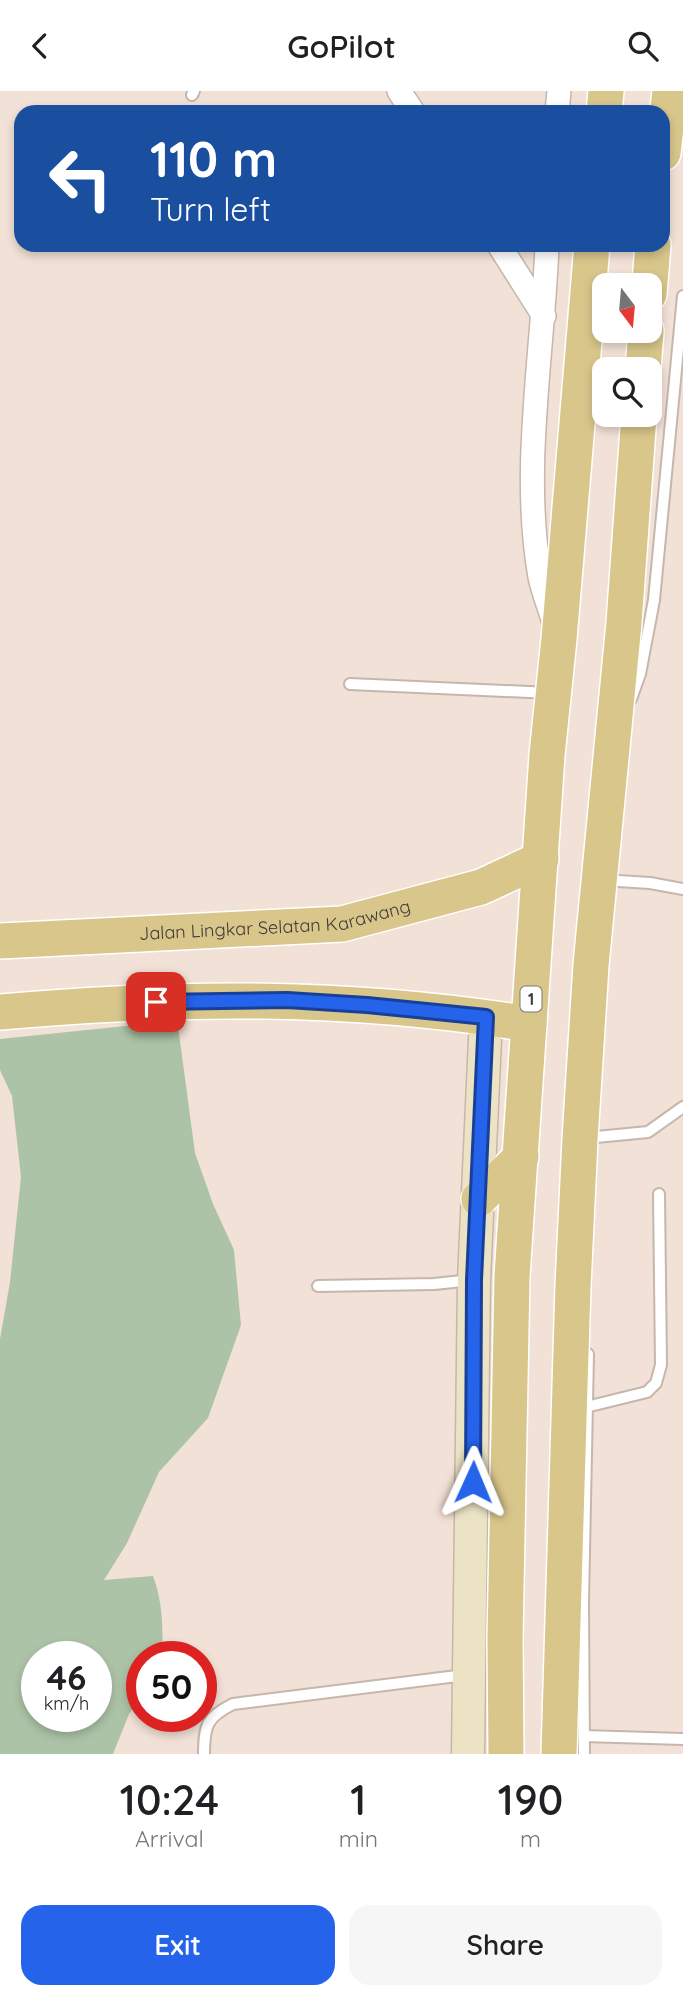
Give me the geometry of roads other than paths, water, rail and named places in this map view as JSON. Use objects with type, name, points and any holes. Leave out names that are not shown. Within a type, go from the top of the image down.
[{"type":"main road","name":"1","points":[[506,1754],[505,1625],[512,1276],[553,694],[591,252]]},
{"type":"main road","points":[[651,273],[652,252]]},
{"type":"main road","points":[[572,1745],[579,1408],[577,1212],[580,1139],[591,965],[613,752],[638,427]]},
{"type":"main road","name":"Jalan Lingkar Selatan Karawang","points":[[0,941],[342,924],[481,887],[541,859]]},
{"type":"main road","points":[[0,1012],[108,1003],[287,1000],[367,1005],[529,1024]]},
{"type":"main road","points":[[468,1754],[474,1280],[486,1017]]},
{"type":"main road","points":[[479,1199],[521,1157]]},
{"type":"street","points":[[503,252],[544,316]]},
{"type":"street","points":[[547,252],[544,316],[535,404],[534,511],[541,578],[559,639]]},
{"type":"lane","points":[[613,752],[640,674],[654,600],[683,296]]},
{"type":"lane","points":[[350,684],[553,694]]},
{"type":"lane","points":[[600,880],[650,883],[683,889]]},
{"type":"lane","points":[[580,1139],[648,1132],[683,1107]]},
{"type":"lane","points":[[588,1342],[579,1408],[647,1392],[656,1384],[661,1365],[659,1194]]},
{"type":"lane","points":[[577,1212],[586,1264]]},
{"type":"lane","points":[[318,1286],[434,1284],[474,1280]]},
{"type":"lane","points":[[204,1754],[205,1727],[216,1712],[233,1704],[470,1675]]},
{"type":"lane","points":[[572,1745],[683,1739]]},
{"type":"lane","points":[[572,1745],[584,1754]]}]
